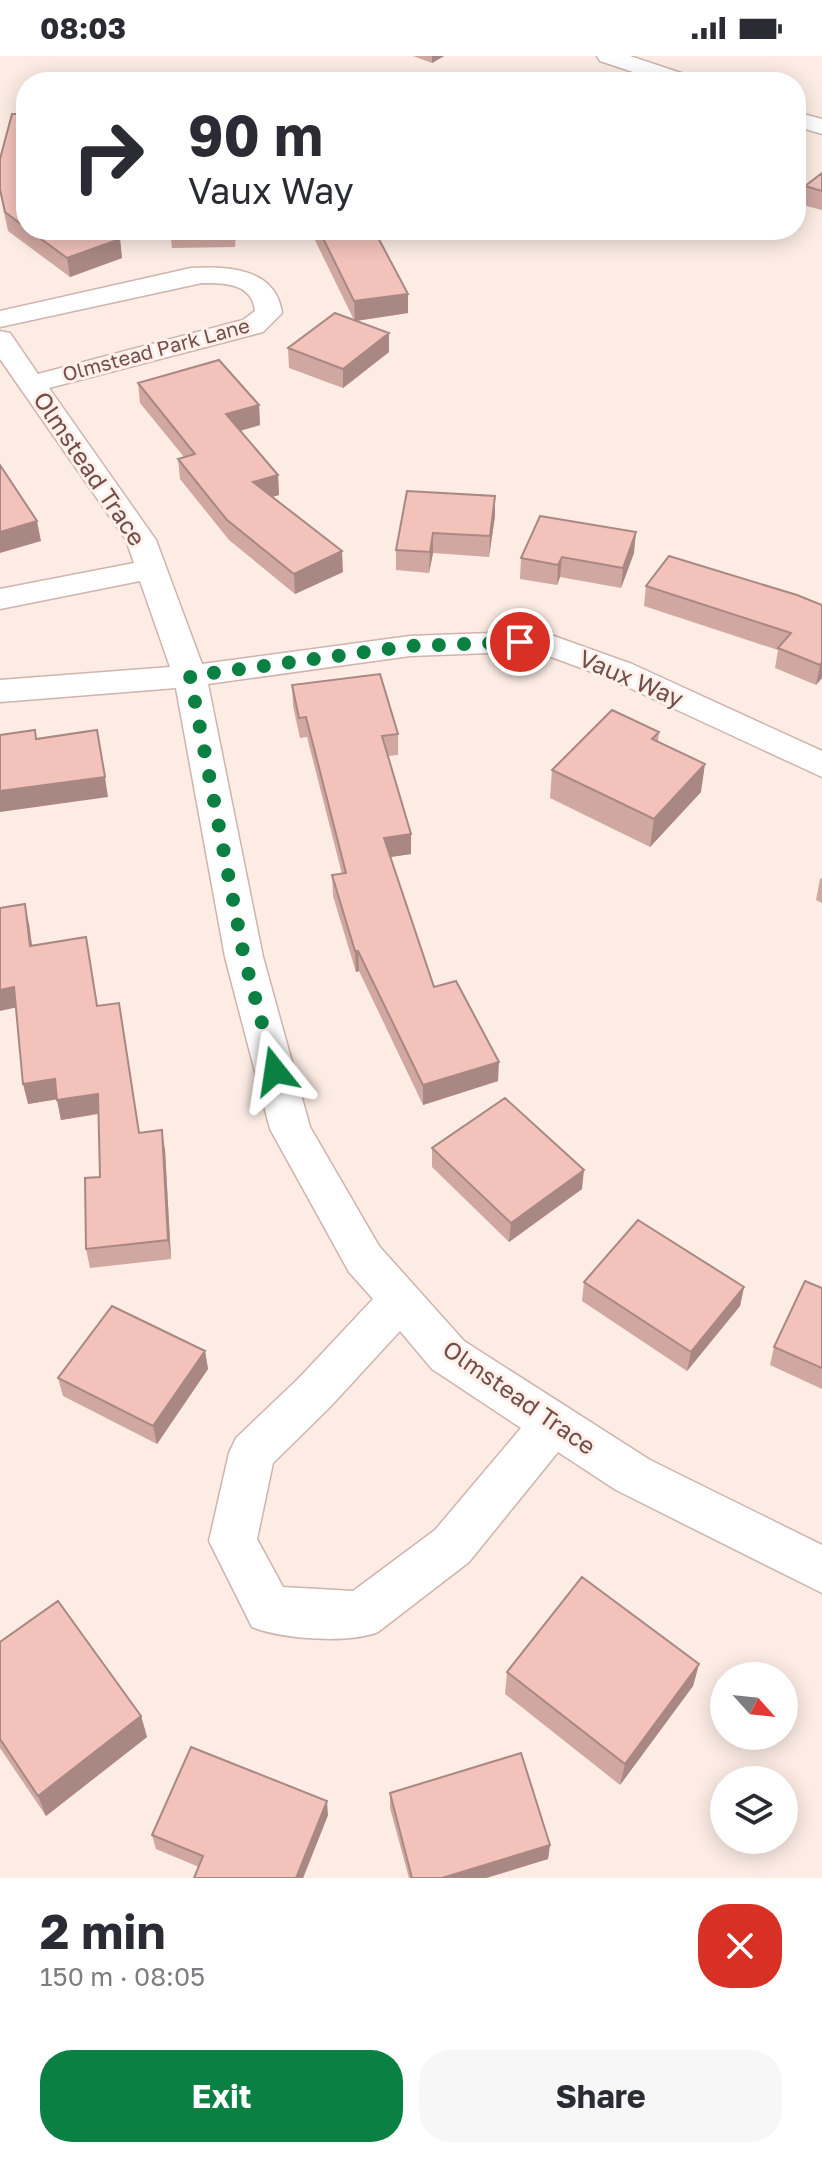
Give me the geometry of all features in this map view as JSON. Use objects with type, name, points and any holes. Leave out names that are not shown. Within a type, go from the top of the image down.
[{"type":"street","points":[[608,56],[655,72]]},
{"type":"street","name":"Olmstead Park Lane","points":[[0,319],[191,276],[216,274],[253,283],[270,302],[269,313],[253,326],[32,384]]},
{"type":"street","name":"Olmstead Trace","points":[[0,339],[141,540],[190,676],[244,957],[290,1129],[364,1259],[448,1355],[633,1475],[822,1570]]},
{"type":"street","points":[[0,599],[152,569]]},
{"type":"street","name":"Vaux Way","points":[[0,691],[190,676],[410,646],[520,642],[551,645],[620,671],[822,765]]},
{"type":"street","points":[[400,1300],[314,1393],[252,1453],[233,1541],[269,1610],[361,1615],[452,1546],[553,1424]]},
{"type":"building","points":[[12,114],[16,114],[16,220],[5,212],[0,189],[0,159]]},
{"type":"building","points":[[822,173],[822,191],[806,185]]},
{"type":"building","points":[[43,240],[117,240],[67,258]]},
{"type":"building","points":[[324,240],[379,240],[408,294],[354,301]]},
{"type":"building","points":[[335,313],[389,333],[343,369],[288,348]]},
{"type":"building","points":[[219,360],[259,405],[226,414],[278,475],[253,482],[342,551],[294,574],[227,520],[178,459],[195,454],[138,383]]},
{"type":"building","points":[[0,465],[37,521],[0,532]]},
{"type":"building","points":[[407,491],[495,496],[490,536],[433,533],[430,552],[396,550]]},
{"type":"building","points":[[540,516],[636,532],[623,568],[562,557],[558,565],[521,558]]},
{"type":"building","points":[[669,556],[822,605],[820,665],[778,648],[791,633],[646,586]]},
{"type":"building","points":[[380,674],[398,734],[382,736],[411,834],[384,838],[434,987],[456,981],[499,1062],[423,1085],[358,951],[355,951],[332,875],[346,873],[306,717],[299,718],[292,685]]},
{"type":"building","points":[[612,710],[659,732],[652,739],[705,764],[654,819],[552,770]]},
{"type":"building","points":[[35,730],[36,739],[97,730],[105,777],[0,791],[0,735]]},
{"type":"building","points":[[25,904],[30,946],[86,937],[97,1006],[119,1003],[139,1133],[162,1130],[168,1240],[86,1249],[85,1178],[100,1177],[98,1094],[57,1100],[55,1079],[23,1084],[14,987],[0,990],[0,908]]},
{"type":"building","points":[[505,1098],[584,1170],[511,1223],[432,1148]]},
{"type":"building","points":[[638,1220],[744,1287],[691,1352],[584,1282]]},
{"type":"building","points":[[805,1281],[822,1288],[822,1368],[774,1347]]},
{"type":"building","points":[[112,1306],[205,1351],[153,1426],[58,1378]]},
{"type":"building","points":[[582,1577],[699,1664],[625,1764],[507,1672]]},
{"type":"building","points":[[58,1601],[141,1716],[38,1796],[0,1739],[0,1642]]},
{"type":"building","points":[[191,1747],[327,1801],[296,1878],[194,1878],[203,1856],[152,1835]]},
{"type":"building","points":[[521,1753],[550,1845],[442,1878],[412,1878],[390,1793]]},
{"type":"route","points":[[275,1071],[244,957],[190,676],[410,646],[520,642]]}]
